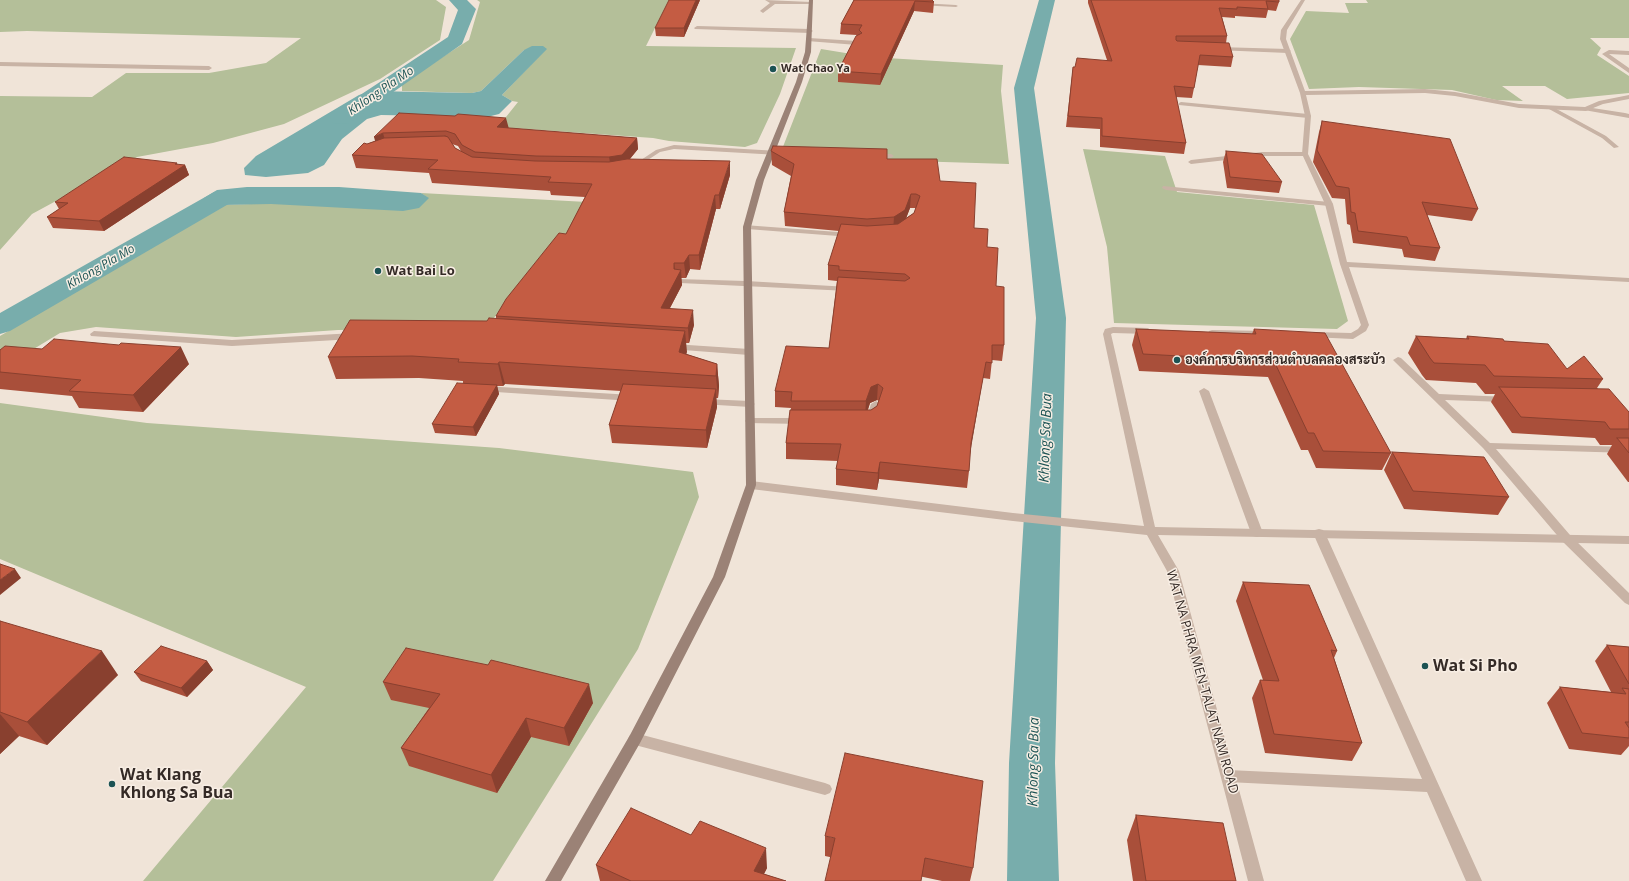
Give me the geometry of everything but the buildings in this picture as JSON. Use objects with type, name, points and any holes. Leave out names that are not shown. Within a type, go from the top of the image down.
[{"type":"street","points":[[553,881],[635,740],[719,577],[751,486],[749,352],[746,282],[747,226],[760,180],[799,82],[808,52],[811,2],[774,2],[767,0]]},
{"type":"street","points":[[1303,0],[1284,30],[1283,39],[1303,92],[1308,116],[1305,154],[1329,204],[1344,264],[1365,325],[1362,331],[1353,336],[1305,335]]},
{"type":"street","points":[[763,11],[774,2]]},
{"type":"street","points":[[917,3],[956,6]]},
{"type":"street","points":[[697,28],[810,31]]},
{"type":"street","points":[[809,40],[856,43]]},
{"type":"street","points":[[1209,49],[1288,51]]},
{"type":"street","points":[[1629,53],[1609,52],[1605,54],[1629,70]]},
{"type":"street","points":[[0,64],[209,68]]},
{"type":"street","points":[[1303,92],[1425,91],[1455,94],[1519,106],[1586,108],[1629,116]]},
{"type":"street","points":[[1586,108],[1601,102],[1629,97]]},
{"type":"street","points":[[1181,104],[1308,116]]},
{"type":"street","points":[[1551,108],[1593,130],[1616,147]]},
{"type":"street","points":[[626,170],[636,166],[658,151],[674,147],[786,154]]},
{"type":"street","points":[[1191,162],[1262,154],[1305,154]]},
{"type":"street","points":[[868,156],[891,156]]},
{"type":"street","points":[[1166,188],[1329,204]]},
{"type":"street","points":[[747,226],[858,236]]},
{"type":"street","points":[[1344,264],[1629,280]]},
{"type":"street","points":[[680,281],[746,282],[857,290]]},
{"type":"street","name":"WAT NA PHRA MEN-TALAT NAM ROAD","points":[[1153,331],[1113,330],[1108,331],[1106,334],[1150,531],[1173,571],[1256,881]]},
{"type":"street","points":[[1201,332],[1273,334]]},
{"type":"street","points":[[94,334],[232,343],[366,335]]},
{"type":"street","points":[[662,346],[749,352]]},
{"type":"street","points":[[1398,360],[1487,446],[1566,538],[1629,600]]},
{"type":"street","points":[[472,389],[639,398]]},
{"type":"street","points":[[1204,391],[1258,533]]},
{"type":"street","points":[[1437,398],[1514,399]]},
{"type":"street","points":[[694,401],[750,404]]},
{"type":"street","points":[[863,422],[870,422],[876,404]]},
{"type":"street","points":[[750,421],[809,421]]},
{"type":"street","points":[[1487,446],[1629,450]]},
{"type":"street","points":[[751,486],[1126,530],[1629,540]]},
{"type":"street","points":[[1319,533],[1474,881]]},
{"type":"street","points":[[635,740],[825,789]]},
{"type":"street","points":[[1228,776],[1431,786]]},
{"type":"green space","points":[[0,0],[436,0],[446,7],[440,40],[380,79],[284,124],[213,143],[137,157],[32,214],[0,250],[0,96],[92,97],[126,73],[209,73],[266,63],[301,38],[27,31],[0,32]]},
{"type":"green space","points":[[477,0],[669,0],[646,46],[796,48],[780,94],[757,143],[745,147],[669,141],[653,138],[498,127],[518,102],[512,101],[502,95],[546,49],[524,50],[481,91],[472,93],[402,91],[402,83],[469,40],[480,2]]},
{"type":"green space","points":[[1366,0],[1629,0],[1629,38],[1590,38],[1601,48],[1597,55],[1629,76],[1629,93],[1567,99],[1545,86],[1502,86],[1523,101],[1496,100],[1452,90],[1359,87],[1309,89],[1290,39],[1306,11],[1349,13],[1345,3],[1368,3]]},
{"type":"green space","points":[[821,49],[870,57],[1003,65],[1001,91],[1009,164],[779,157]]},
{"type":"green space","points":[[1083,149],[1165,156],[1177,192],[1314,205],[1348,321],[1337,329],[1114,323],[1107,247]]},
{"type":"green space","points":[[421,193],[587,202],[582,218],[485,328],[338,330],[236,337],[96,327],[60,333],[0,371],[0,336],[222,205],[428,198]]},
{"type":"green space","points":[[0,403],[147,423],[499,448],[693,472],[699,497],[638,649],[493,881],[143,881],[306,687],[0,559]]},
{"type":"water","points":[[532,46],[543,46],[547,49],[502,95],[512,101],[499,114],[487,117],[381,115],[367,119],[342,139],[324,165],[308,173],[266,177],[245,175],[244,168],[256,156],[359,95],[372,91],[472,93],[481,91],[524,50]]},
{"type":"water","points":[[247,187],[339,187],[421,193],[429,198],[419,208],[403,211],[271,204],[222,205],[204,202],[204,198],[217,190]]},
{"type":"waterway","name":"Khlong Pla Mo","points":[[341,118],[456,40],[467,9],[457,0]]},
{"type":"waterway","name":"Khlong Sa Bua","points":[[1033,881],[1032,763],[1051,318],[1024,88],[1047,0]]},
{"type":"waterway","name":"Khlong Pla Mo","points":[[0,325],[223,197]]},
{"type":"place","name":"Wat Chao Ya","points":[[773,69]]},
{"type":"place","name":"Wat Bai Lo","points":[[378,271]]},
{"type":"place","name":"องค์การบริหารส่วนตำบลคลองสระบัว","points":[[1177,360]]},
{"type":"place","name":"Wat Si Pho","points":[[1425,666]]},
{"type":"place","name":"Wat Klang Khlong Sa Bua","points":[[112,784]]}]
